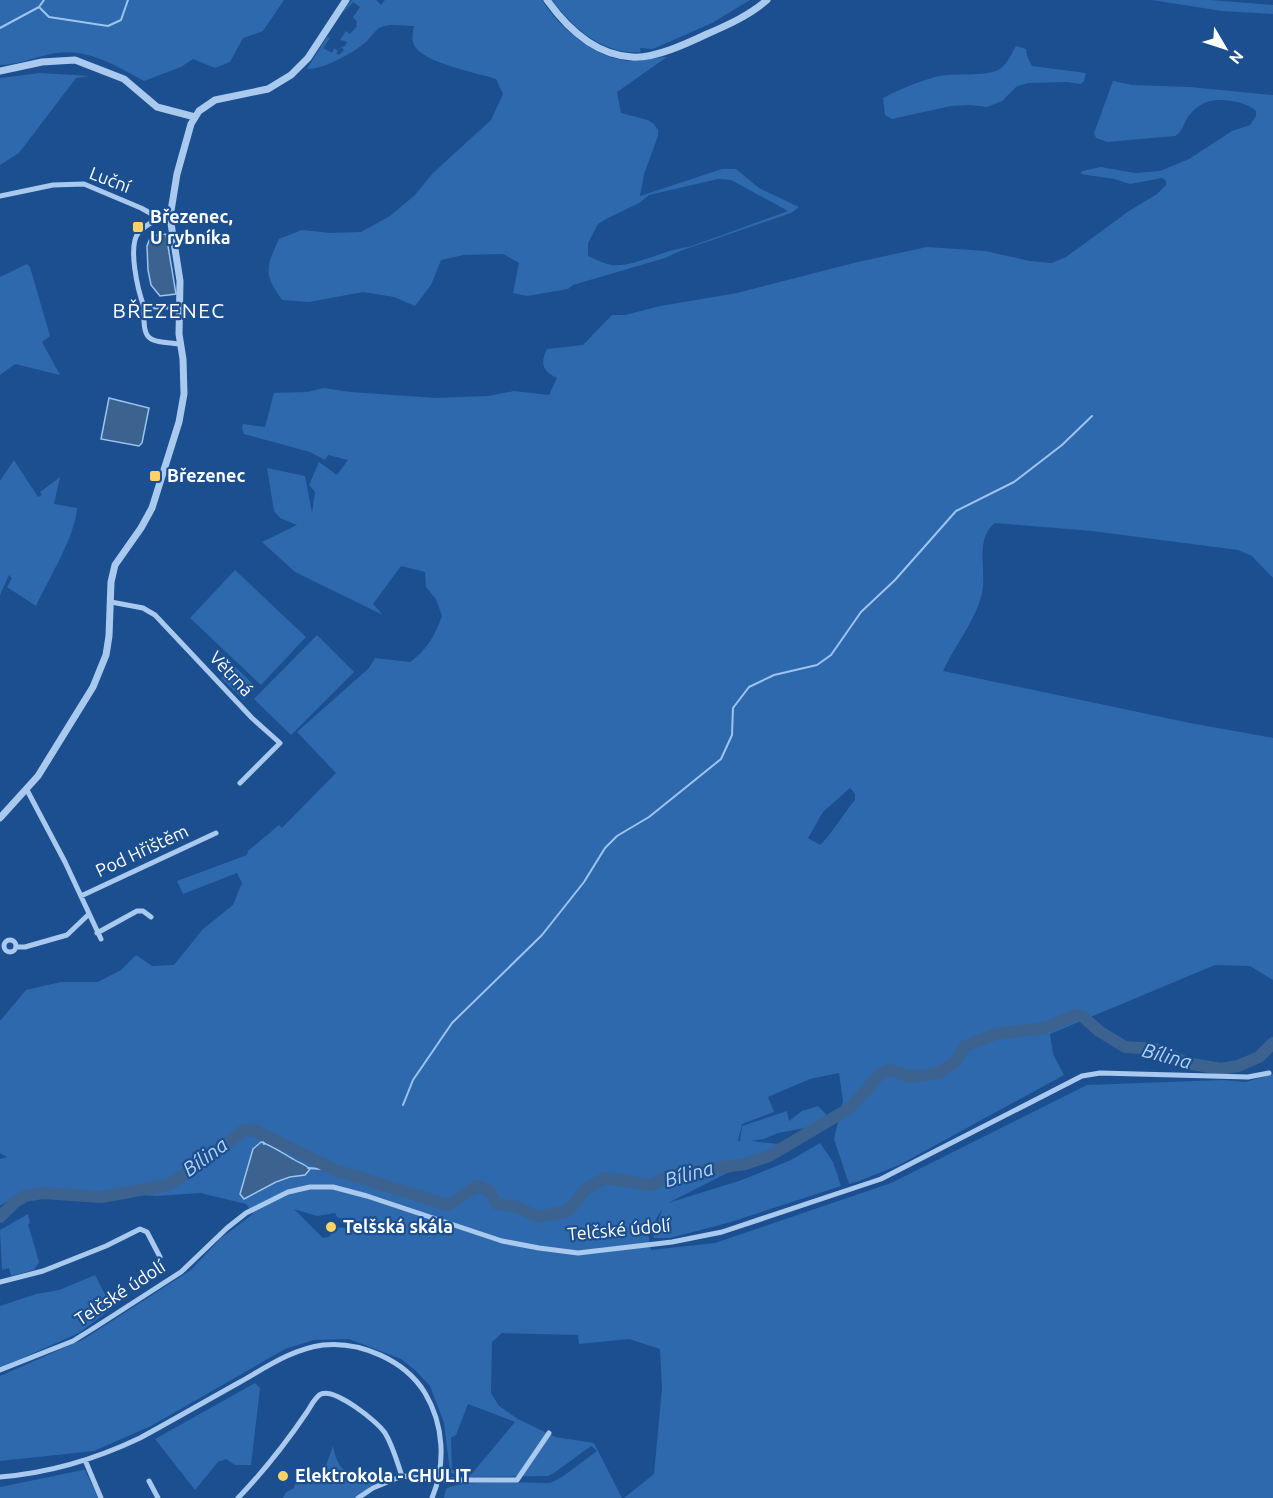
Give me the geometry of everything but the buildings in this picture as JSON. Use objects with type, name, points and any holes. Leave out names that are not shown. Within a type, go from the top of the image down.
[{"type":"street","points":[[0,818],[27,790],[50,759],[93,687],[106,655],[110,636],[111,582],[116,565],[152,508],[179,422],[184,394],[180,344],[180,281],[170,217],[177,174],[195,117],[199,111],[215,100],[261,91],[280,83],[291,75],[308,58],[346,0]]},
{"type":"street","points":[[547,0],[568,26],[581,37],[603,50],[633,57],[657,53],[695,40],[729,24],[767,0]]},
{"type":"street","points":[[0,70],[42,62],[75,60],[124,79],[157,107],[195,117]]},
{"type":"street","name":"Luční","points":[[0,196],[53,184],[84,184],[159,218]]},
{"type":"street","points":[[170,217],[159,218],[140,231],[134,243],[136,280],[144,307],[147,337],[154,342],[180,344]]},
{"type":"street","points":[[144,307],[179,307]]},
{"type":"street","name":"Větrná","points":[[111,602],[143,608],[155,615],[252,718],[280,743],[240,783]]},
{"type":"street","name":"Pod Hřištěm","points":[[27,790],[65,862],[100,939]]},
{"type":"street","name":"Pod Hřištěm","points":[[81,896],[216,833]]},
{"type":"street","points":[[97,933],[137,911],[143,911],[151,917]]},
{"type":"street","points":[[16,947],[25,947],[67,935],[89,914]]},
{"type":"street","name":"Telčské údolí","points":[[0,1370],[73,1341],[181,1272],[226,1228],[246,1213],[288,1192],[310,1186],[333,1187],[356,1193],[502,1240],[539,1248],[578,1253],[633,1247],[722,1232],[881,1179],[1082,1076],[1100,1073],[1248,1077],[1269,1073]]},
{"type":"street","points":[[0,1282],[43,1271],[106,1246],[140,1229],[147,1232],[160,1257]]},
{"type":"street","points":[[0,1477],[45,1470],[115,1450],[292,1353],[322,1345],[350,1345],[384,1356],[398,1365],[417,1381],[426,1395],[434,1413],[442,1443],[439,1480],[432,1498]]},
{"type":"street","points":[[238,1498],[291,1436],[317,1396],[326,1393],[334,1394],[355,1407],[381,1428],[394,1451],[402,1476]]},
{"type":"street","points":[[358,1498],[373,1488],[402,1476],[439,1480],[517,1480],[549,1433]]},
{"type":"street","points":[[85,1460],[101,1498]]},
{"type":"street","points":[[148,1481],[158,1498]]},
{"type":"shaded area","points":[[0,0],[284,0],[263,31],[243,38],[230,62],[215,68],[193,59],[181,67],[144,81],[102,60],[79,53],[56,53],[14,64],[0,65]]},
{"type":"shaded area","points":[[352,0],[376,0],[381,5],[385,0],[542,0],[569,32],[594,50],[607,56],[634,61],[667,57],[617,92],[621,113],[648,120],[658,130],[658,136],[644,174],[640,196],[722,169],[736,169],[759,188],[799,207],[791,213],[665,258],[573,285],[568,289],[527,296],[513,293],[519,263],[503,254],[464,255],[441,260],[431,285],[415,306],[394,297],[363,292],[309,302],[282,300],[269,277],[268,270],[279,239],[302,230],[331,233],[361,232],[390,216],[415,195],[433,173],[491,120],[503,94],[496,79],[439,62],[419,51],[414,45],[412,36],[414,26],[381,27],[367,41],[347,55],[321,67],[307,69],[327,37],[330,38],[323,48],[332,53],[334,48],[339,55],[344,50],[341,47],[347,42],[340,40],[346,31],[350,34],[357,26],[353,17],[360,7],[353,2],[343,12]],"holes":[[[718,179],[731,180],[788,211],[689,247],[629,264],[611,265],[588,256],[588,243],[598,224],[639,203],[649,195]]]},
{"type":"shaded area","points":[[552,0],[750,0],[712,23],[653,49],[640,48],[641,52],[627,52],[590,38],[569,20]]},
{"type":"shaded area","points":[[1152,0],[1210,0],[1273,5],[1273,14],[1222,11]]},
{"type":"shaded area","points":[[1016,46],[1026,49],[1032,66],[1086,73],[1084,81],[1081,84],[1029,83],[1017,86],[1002,101],[987,107],[951,106],[892,119],[885,115],[883,98],[939,76],[994,72],[1005,64]]},
{"type":"shaded area","points":[[40,73],[90,76],[76,78],[19,153],[0,165],[0,78]]},
{"type":"shaded area","points":[[1113,81],[1132,85],[1190,87],[1273,95],[1273,578],[1252,556],[1238,550],[1092,531],[995,523],[989,530],[983,546],[983,584],[980,602],[943,671],[1190,723],[1273,738],[1273,980],[1250,966],[1215,965],[1050,1034],[1053,1054],[1064,1075],[899,1165],[849,1184],[834,1139],[843,1101],[839,1073],[810,1079],[768,1097],[774,1112],[742,1124],[738,1141],[740,1141],[742,1126],[787,1111],[789,1121],[802,1111],[818,1106],[828,1116],[805,1128],[751,1141],[778,1144],[745,1164],[668,1203],[739,1181],[791,1160],[820,1143],[833,1162],[841,1186],[731,1222],[670,1238],[653,1238],[662,1209],[648,1233],[651,1250],[715,1243],[891,1183],[1087,1085],[1224,1080],[1246,1082],[1273,1074],[1273,1498],[624,1498],[654,1474],[662,1388],[660,1349],[629,1339],[579,1344],[578,1335],[502,1333],[492,1342],[491,1393],[499,1406],[518,1419],[555,1437],[594,1443],[622,1498],[444,1498],[446,1489],[465,1484],[550,1483],[597,1451],[591,1446],[548,1476],[469,1477],[515,1422],[468,1404],[456,1435],[451,1438],[452,1470],[458,1471],[457,1477],[450,1472],[444,1423],[430,1386],[401,1359],[349,1339],[314,1340],[285,1349],[151,1426],[94,1451],[0,1461],[0,1376],[84,1339],[191,1270],[220,1239],[253,1214],[246,1204],[200,1193],[157,1196],[36,1188],[0,1206],[0,1159],[7,1157],[0,1153],[0,1021],[26,990],[61,982],[98,982],[121,970],[136,955],[152,966],[174,965],[203,929],[233,905],[242,883],[237,873],[183,894],[177,881],[247,855],[248,851],[279,825],[282,828],[336,773],[297,732],[369,668],[375,658],[410,662],[430,642],[442,616],[436,599],[426,587],[425,572],[401,566],[373,604],[383,615],[295,572],[262,542],[297,525],[280,518],[274,511],[267,468],[305,476],[312,513],[315,492],[309,485],[319,462],[337,475],[348,460],[328,455],[325,460],[310,452],[244,434],[243,424],[265,427],[274,393],[307,392],[324,388],[436,398],[488,396],[514,391],[549,395],[557,378],[545,369],[543,362],[547,349],[583,345],[612,315],[625,315],[660,306],[737,293],[927,247],[985,251],[1030,261],[1052,263],[1066,257],[1129,211],[1157,194],[1166,185],[1166,181],[1162,178],[1130,184],[1081,174],[1082,171],[1101,167],[1135,173],[1160,171],[1189,159],[1232,131],[1250,125],[1256,116],[1256,111],[1241,103],[1216,100],[1195,109],[1175,136],[1107,142],[1096,138],[1094,133]],"holes":[[[850,788],[855,794],[855,800],[827,837],[820,845],[808,838],[823,812]],[[272,1145],[294,1160],[308,1166],[305,1175],[269,1186],[249,1197]],[[294,1209],[317,1216],[335,1213],[337,1217],[350,1225],[345,1228],[336,1227],[329,1237],[323,1238]]]},
{"type":"shaded area","points":[[166,234],[176,294],[160,296],[151,285],[147,246],[151,236]]},
{"type":"shaded area","points":[[27,264],[30,267],[50,336],[42,342],[60,375],[15,364],[0,375],[0,277]]},
{"type":"shaded area","points":[[109,398],[149,408],[142,443],[139,446],[101,439]]},
{"type":"shaded area","points":[[14,460],[38,497],[42,495],[40,492],[60,477],[54,504],[77,508],[67,544],[36,606],[7,587],[12,578],[9,575],[0,595],[0,481]]},
{"type":"shaded area","points":[[235,570],[306,637],[261,685],[190,618]]},
{"type":"shaded area","points":[[317,635],[354,672],[291,735],[254,699]]},
{"type":"shaded area","points":[[233,665],[256,687],[244,700],[221,678]]},
{"type":"shaded area","points":[[261,1142],[310,1169],[305,1175],[276,1182],[244,1199],[240,1194],[253,1149]]},
{"type":"shaded area","points":[[28,1214],[30,1223],[28,1224],[39,1262],[34,1270],[11,1276],[9,1268],[2,1270],[0,1230]]},
{"type":"shaded area","points":[[95,1275],[112,1308],[79,1333],[0,1368],[0,1306],[36,1294],[59,1290]]},
{"type":"shaded area","points":[[255,1383],[260,1388],[251,1465],[235,1465],[226,1459],[218,1462],[195,1490],[155,1439]]},
{"type":"shaded area","points":[[333,1446],[337,1461],[347,1472],[367,1479],[385,1472],[356,1498],[283,1498],[286,1492],[294,1488],[296,1480],[324,1471]]},
{"type":"shaded area","points":[[85,1470],[98,1498],[0,1498],[0,1487]]},
{"type":"waterway","points":[[39,7],[44,0]]},
{"type":"waterway","points":[[0,28],[39,7],[49,17],[108,26],[121,20],[128,0]]},
{"type":"waterway","points":[[403,1105],[413,1080],[452,1023],[542,935],[584,882],[605,848],[617,836],[649,817],[721,759],[732,735],[733,708],[749,687],[774,675],[817,665],[831,655],[861,612],[895,580],[956,511],[1014,482],[1062,445],[1092,416]]},
{"type":"waterway","name":"Bílina","points":[[0,1217],[25,1196],[42,1193],[101,1197],[168,1185],[244,1130],[256,1131],[335,1170],[448,1205],[477,1186],[489,1191],[497,1204],[517,1207],[538,1217],[565,1212],[585,1190],[605,1178],[651,1185],[671,1175],[745,1164],[769,1156],[850,1108],[880,1074],[889,1070],[911,1077],[939,1073],[956,1061],[965,1046],[996,1034],[1044,1028],[1075,1015],[1082,1016],[1099,1031],[1125,1047],[1155,1049],[1187,1063],[1221,1069],[1238,1066],[1259,1057],[1273,1043]]},
{"type":"waterway","points":[[262,1134],[264,1144]]},
{"type":"waterway","points":[[308,1168],[335,1170]]},
{"type":"place","name":"Březenec, U rybníka","points":[[138,227]]},
{"type":"place","name":"Březenec","points":[[155,476]]},
{"type":"place","name":"Telšská skála","points":[[331,1227]]},
{"type":"place","name":"Elektrokola - CHULIT","points":[[283,1476]]},
{"type":"district","name":"BŘEZENEC","points":[[169,311]]}]
